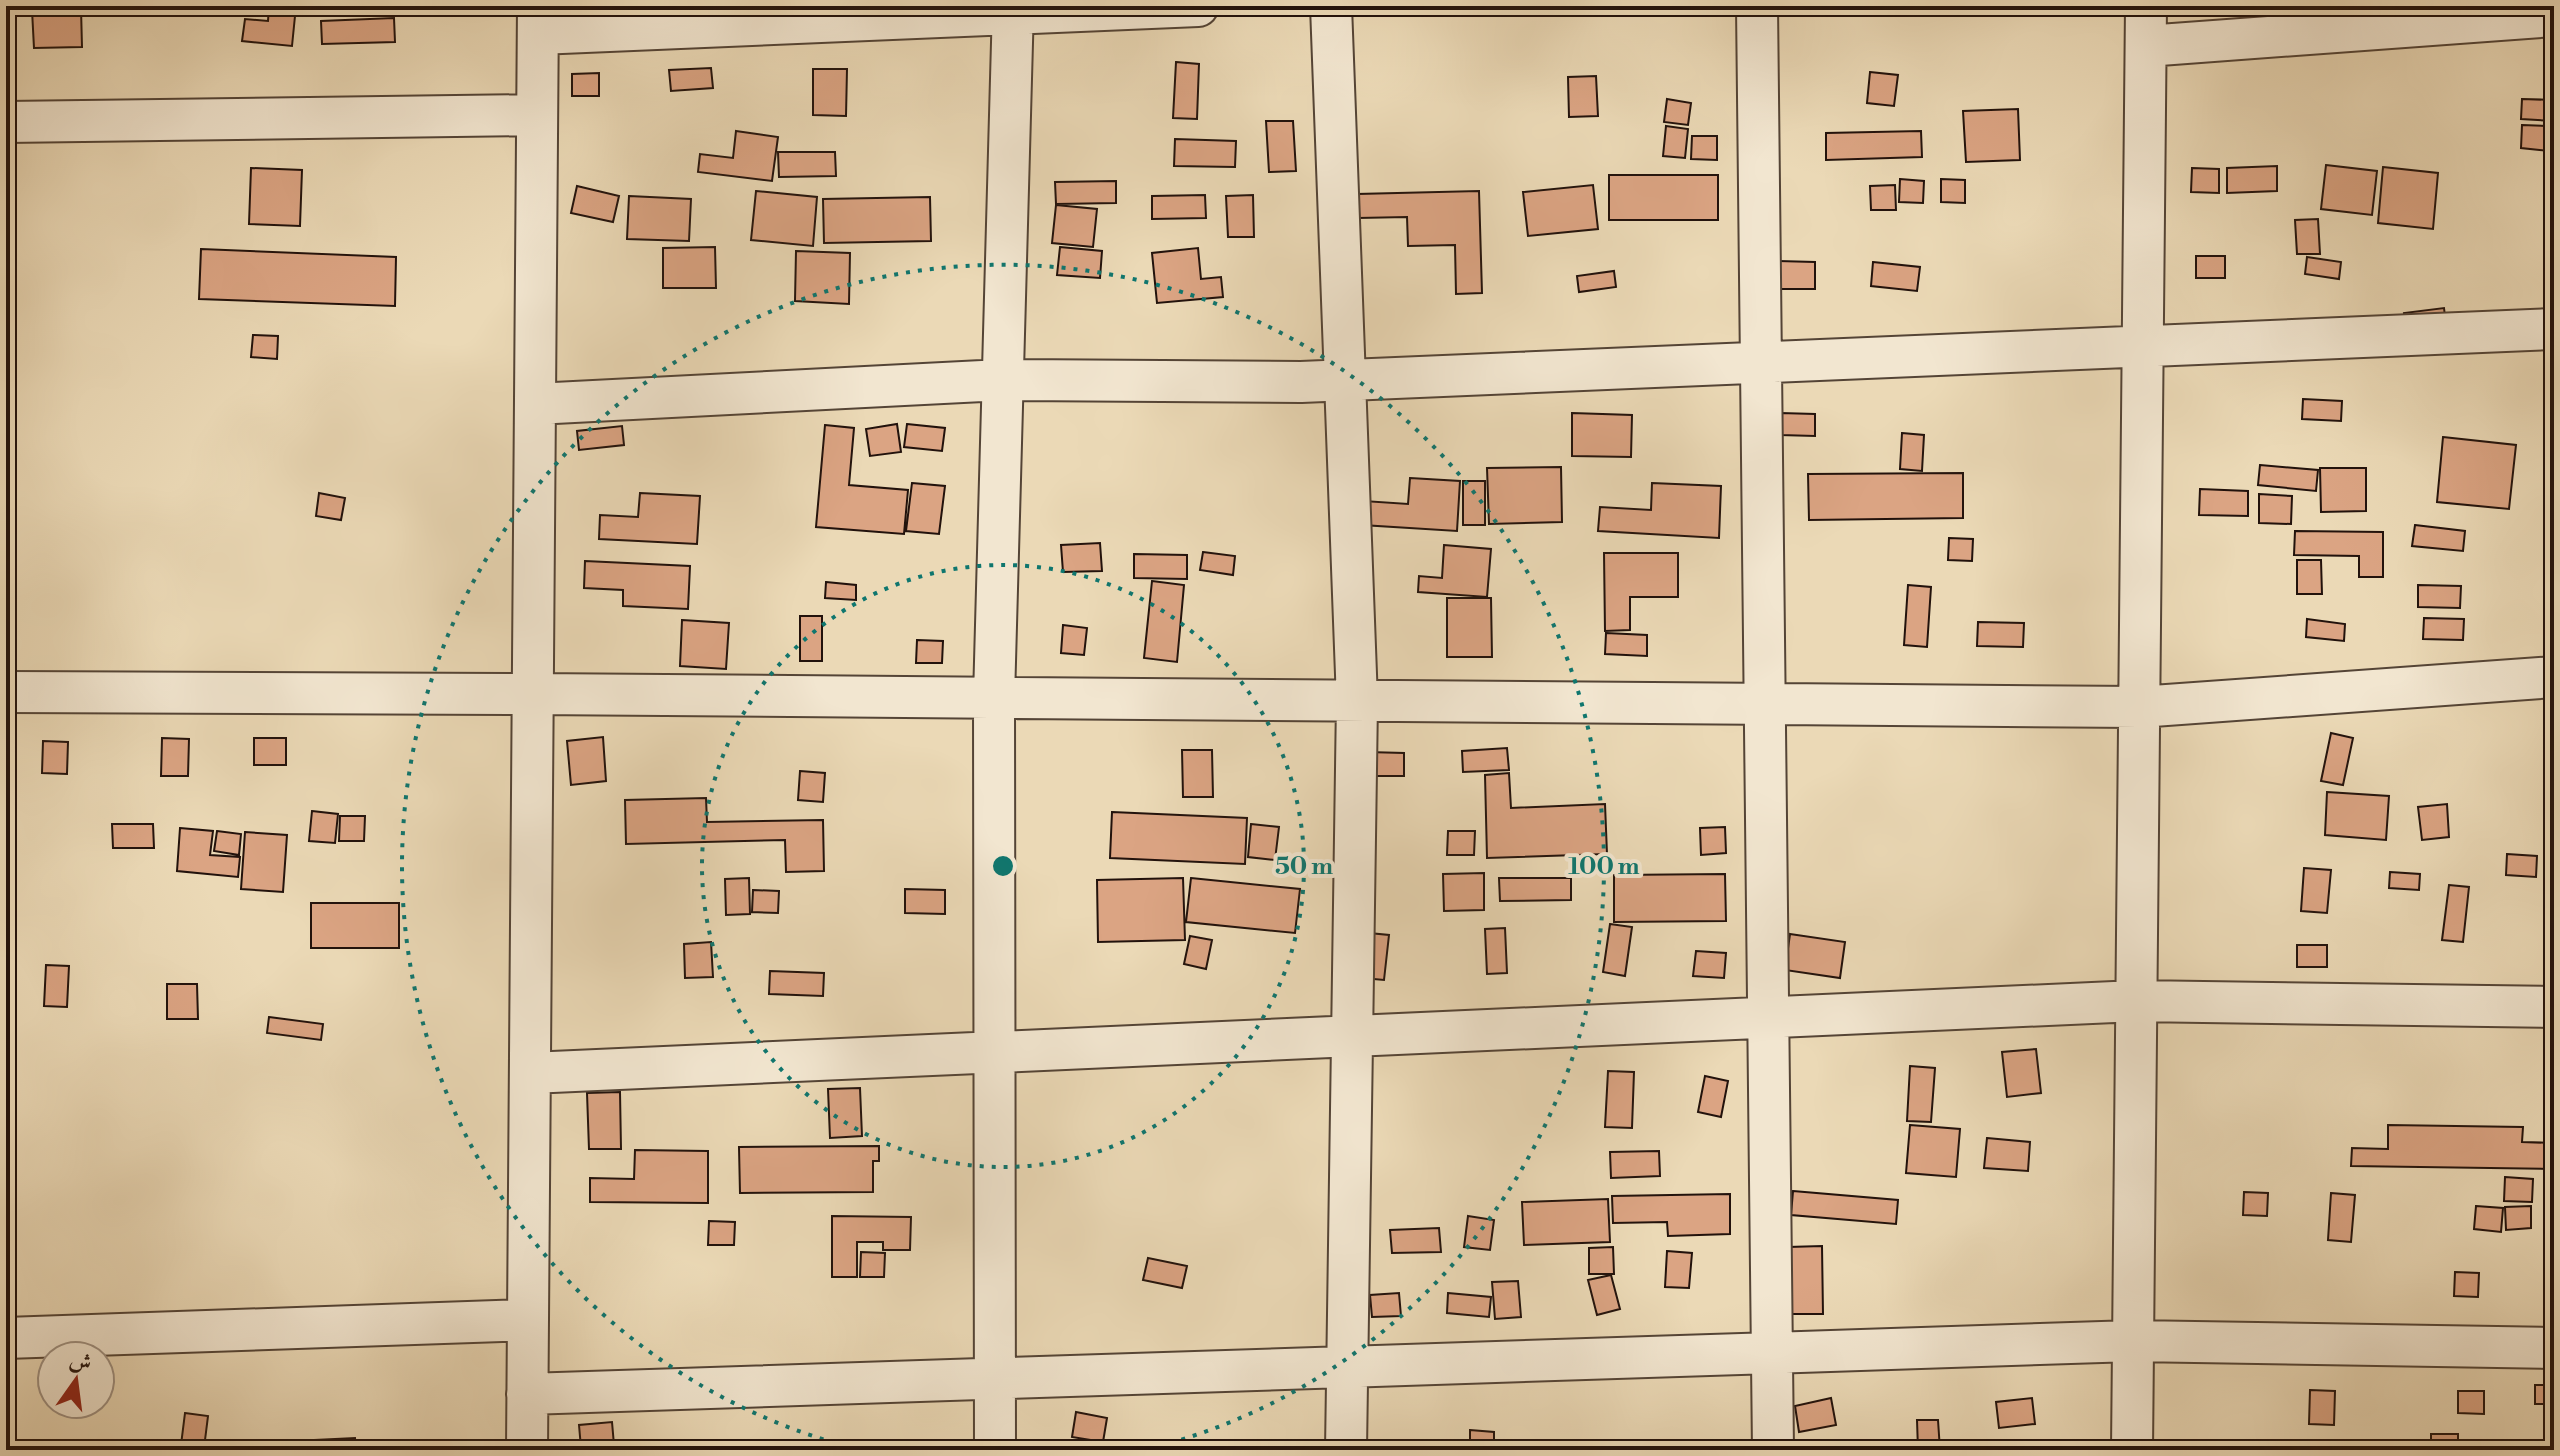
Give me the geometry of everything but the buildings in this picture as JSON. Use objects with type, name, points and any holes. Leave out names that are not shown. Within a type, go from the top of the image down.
[{"type":"street","points":[[527,1450],[538,20],[1198,6]]},
{"type":"street","points":[[1331,6],[1357,701],[1346,1450]]},
{"type":"street","points":[[1757,6],[1773,1450]]},
{"type":"street","points":[[2132,1450],[2146,6]]},
{"type":"street","points":[[995,1450],[994,698],[1012,9]]},
{"type":"street","points":[[2146,46],[2554,16]]},
{"type":"street","points":[[6,122],[537,115]]},
{"type":"street","points":[[535,404],[1002,380],[1301,382],[2554,329]]},
{"type":"street","points":[[6,692],[2139,707],[2554,677]]},
{"type":"street","points":[[530,1073],[2136,1001],[2554,1007]]},
{"type":"street","points":[[6,1338],[528,1320]]},
{"type":"street","points":[[527,1394],[2133,1341],[2554,1348]]}]
